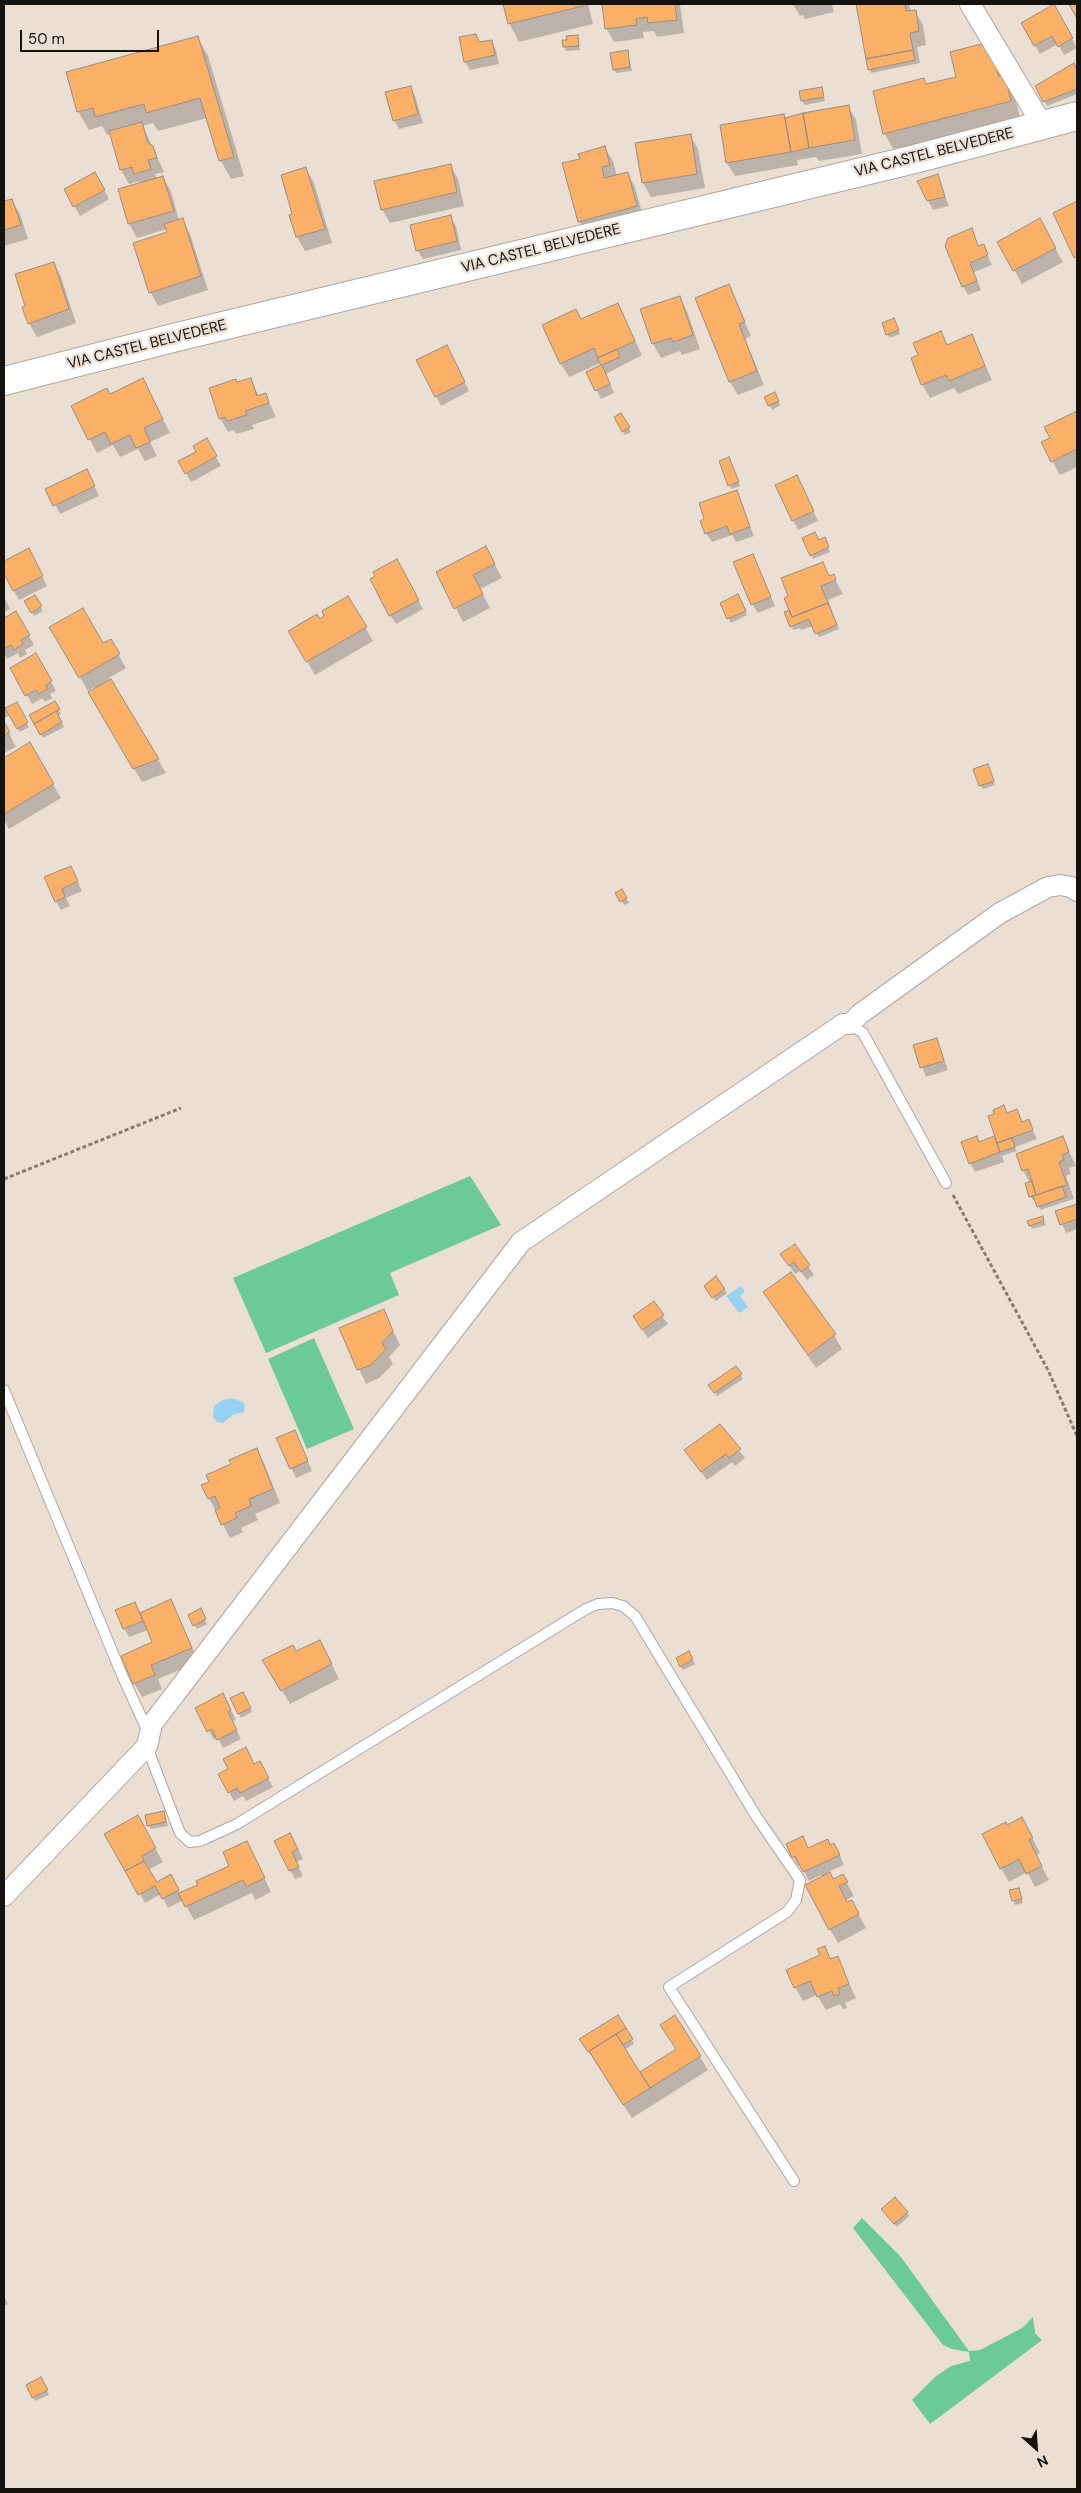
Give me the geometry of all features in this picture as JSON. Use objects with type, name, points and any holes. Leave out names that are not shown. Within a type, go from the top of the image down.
[{"type":"street","points":[[970,4],[1043,126]]},
{"type":"street","name":"VIA CASTEL BELVEDERE","points":[[4,381],[1043,126],[1077,116]]},
{"type":"street","points":[[4,1896],[148,1740],[152,1724],[522,1242],[843,1024],[850,1024],[860,1014],[1000,913],[1048,887],[1060,885],[1071,887],[1077,891]]},
{"type":"lane","points":[[850,1024],[863,1033],[946,1184]]},
{"type":"lane","points":[[4,1390],[148,1740],[147,1752],[180,1833],[190,1842],[200,1841],[237,1824],[586,1609],[598,1604],[612,1603],[623,1606],[635,1616],[756,1816],[800,1880],[796,1900],[787,1912],[669,1987],[794,2181]]},
{"type":"path","points":[[4,1179],[181,1108]]},
{"type":"path","points":[[946,1184],[1048,1370],[1077,1436]]},
{"type":"green space","points":[[470,1176],[501,1225],[390,1273],[399,1295],[266,1353],[233,1278]]},
{"type":"green space","points":[[314,1338],[354,1429],[307,1449],[268,1359]]},
{"type":"green space","points":[[862,2218],[901,2257],[969,2351],[980,2350],[1022,2328],[1033,2317],[1035,2333],[1042,2340],[930,2424],[912,2400],[935,2377],[951,2366],[970,2361],[969,2352],[952,2349],[943,2345],[853,2228]]},
{"type":"water","points":[[741,1286],[745,1292],[740,1296],[748,1307],[739,1313],[726,1296]]},
{"type":"water","points":[[230,1398],[243,1402],[245,1405],[244,1412],[233,1415],[223,1423],[217,1422],[213,1417],[214,1406]]},
{"type":"building","points":[[503,4],[583,4],[583,6],[508,24]]},
{"type":"building","points":[[602,4],[675,4],[677,20],[648,23],[647,17],[636,19],[637,25],[605,29]]},
{"type":"building","points":[[856,4],[905,4],[906,11],[916,10],[919,31],[910,33],[913,50],[866,59]]},
{"type":"building","points":[[1054,4],[1073,38],[1058,47],[1052,36],[1034,46],[1021,23]]},
{"type":"building","points":[[1069,4],[1077,4],[1077,19]]},
{"type":"building","points":[[476,34],[479,42],[492,40],[495,55],[464,62],[459,37]]},
{"type":"building","points":[[578,35],[579,46],[563,47],[562,40],[567,40],[566,36]]},
{"type":"building","points":[[198,36],[234,157],[219,161],[200,98],[146,113],[144,104],[95,117],[93,108],[77,112],[66,72]]},
{"type":"building","points":[[985,43],[988,56],[993,55],[999,77],[1005,75],[1011,101],[883,134],[873,91],[924,78],[926,84],[956,77],[950,52]]},
{"type":"building","points":[[628,50],[630,67],[613,70],[610,53]]},
{"type":"building","points":[[913,50],[915,60],[868,70],[866,59]]},
{"type":"building","points":[[1074,63],[1077,70],[1077,89],[1043,102],[1035,86]]},
{"type":"building","points":[[411,86],[418,114],[393,121],[385,92]]},
{"type":"building","points":[[822,87],[824,97],[801,101],[799,91]]},
{"type":"building","points":[[849,105],[855,140],[809,148],[803,113]]},
{"type":"building","points":[[803,113],[809,148],[791,152],[785,118]]},
{"type":"building","points":[[784,114],[791,152],[726,163],[720,125]]},
{"type":"building","points":[[142,122],[148,143],[153,146],[157,158],[148,160],[151,169],[134,174],[132,167],[120,170],[109,131]]},
{"type":"building","points":[[691,134],[697,174],[642,183],[635,143]]},
{"type":"building","points":[[605,146],[610,165],[602,167],[604,178],[628,172],[637,206],[578,222],[562,163],[580,159],[578,154]]},
{"type":"building","points":[[451,164],[457,192],[381,210],[374,181]]},
{"type":"building","points":[[306,167],[325,229],[296,237],[289,215],[292,214],[281,175]]},
{"type":"building","points":[[95,172],[105,190],[73,207],[64,189]]},
{"type":"building","points":[[938,174],[945,197],[927,201],[917,181]]},
{"type":"building","points":[[163,176],[174,211],[128,224],[118,189]]},
{"type":"building","points":[[12,199],[21,225],[4,230],[4,201]]},
{"type":"building","points":[[1077,201],[1077,257],[1074,258],[1053,213]]},
{"type":"building","points":[[451,215],[457,241],[416,251],[410,225]]},
{"type":"building","points":[[183,218],[201,276],[149,293],[133,243],[167,232],[164,224]]},
{"type":"building","points":[[1040,218],[1056,248],[1013,271],[997,242]]},
{"type":"building","points":[[972,228],[978,246],[984,244],[988,255],[970,263],[977,281],[962,287],[945,246],[948,238]]},
{"type":"building","points":[[54,262],[69,309],[28,324],[22,307],[25,306],[15,274]]},
{"type":"building","points":[[729,284],[745,322],[739,324],[757,371],[729,382],[695,298]]},
{"type":"building","points":[[680,296],[693,335],[673,342],[671,338],[652,344],[640,309]]},
{"type":"building","points":[[618,303],[635,341],[598,358],[594,348],[560,364],[542,325],[576,309],[581,319]]},
{"type":"building","points":[[894,318],[899,330],[886,335],[882,323]]},
{"type":"building","points":[[941,331],[947,345],[972,334],[985,366],[949,381],[946,375],[921,385],[911,358],[918,355],[913,343]]},
{"type":"building","points":[[447,345],[465,382],[435,397],[416,360]]},
{"type":"building","points":[[617,349],[620,357],[602,365],[610,384],[595,391],[586,372],[601,365],[597,358]]},
{"type":"building","points":[[143,378],[163,419],[144,428],[150,442],[136,448],[130,435],[111,444],[105,432],[88,440],[71,406],[107,388],[110,394]]},
{"type":"building","points":[[251,378],[257,396],[266,393],[269,403],[245,411],[247,415],[227,421],[225,417],[219,419],[209,388],[236,379],[237,382]]},
{"type":"building","points":[[775,392],[779,401],[768,406],[764,397]]},
{"type":"building","points":[[1077,411],[1077,449],[1051,462],[1041,442],[1050,438],[1044,427]]},
{"type":"building","points":[[621,413],[630,427],[622,432],[614,417]]},
{"type":"building","points":[[207,438],[217,456],[185,474],[178,461],[196,452],[193,446]]},
{"type":"building","points":[[729,457],[739,482],[728,486],[719,461]]},
{"type":"building","points":[[87,469],[95,486],[53,506],[45,489]]},
{"type":"building","points":[[797,475],[814,511],[792,521],[775,485]]},
{"type":"building","points":[[737,490],[750,527],[730,534],[727,526],[705,534],[700,521],[704,519],[699,503]]},
{"type":"building","points":[[815,532],[819,540],[825,537],[829,547],[810,556],[802,538]]},
{"type":"building","points":[[486,546],[495,564],[473,575],[483,594],[454,609],[436,572]]},
{"type":"building","points":[[29,548],[43,576],[13,591],[4,574],[4,561]]},
{"type":"building","points":[[753,554],[771,597],[751,605],[733,562]]},
{"type":"building","points":[[397,559],[419,600],[389,616],[370,579],[375,576],[373,572]]},
{"type":"building","points":[[823,562],[829,576],[834,574],[836,580],[821,586],[828,603],[792,617],[784,598],[788,596],[781,578]]},
{"type":"building","points":[[738,594],[746,611],[727,619],[720,603]]},
{"type":"building","points":[[35,595],[42,606],[31,613],[24,601]]},
{"type":"building","points":[[348,596],[367,627],[306,662],[288,631],[317,614],[320,619],[324,616],[322,611]]},
{"type":"building","points":[[828,603],[837,625],[815,634],[809,619],[790,627],[784,612],[789,610],[792,617]]},
{"type":"building","points":[[83,608],[103,643],[111,639],[120,654],[79,678],[49,627]]},
{"type":"building","points":[[16,611],[30,635],[21,640],[23,644],[14,650],[11,645],[4,649],[4,618]]},
{"type":"building","points":[[36,653],[52,681],[46,685],[48,689],[39,694],[36,690],[25,696],[10,668]]},
{"type":"building","points":[[111,679],[159,759],[133,769],[88,692]]},
{"type":"building","points":[[55,701],[60,709],[34,724],[29,715]]},
{"type":"building","points":[[17,702],[28,722],[17,729],[5,708]]},
{"type":"building","points":[[56,711],[62,722],[40,735],[34,724]]},
{"type":"building","points":[[4,722],[10,732],[4,736]]},
{"type":"building","points":[[30,742],[54,784],[4,814],[4,758]]},
{"type":"building","points":[[988,764],[994,781],[979,786],[973,769]]},
{"type":"building","points":[[71,866],[78,881],[62,889],[65,897],[55,902],[44,877]]},
{"type":"building","points":[[622,889],[627,898],[620,902],[615,893]]},
{"type":"building","points":[[937,1038],[944,1061],[920,1068],[913,1045]]},
{"type":"building","points":[[1004,1105],[1007,1113],[1017,1109],[1022,1122],[1029,1119],[1033,1130],[997,1143],[988,1116],[994,1114],[993,1110]]},
{"type":"building","points":[[977,1136],[979,1142],[994,1136],[1000,1152],[969,1164],[961,1142]]},
{"type":"building","points":[[1063,1136],[1069,1152],[1062,1155],[1064,1160],[1059,1162],[1067,1185],[1036,1195],[1028,1169],[1022,1171],[1016,1154]]},
{"type":"building","points":[[1012,1138],[1015,1147],[1000,1152],[997,1143]]},
{"type":"building","points":[[1032,1181],[1036,1195],[1029,1197],[1025,1183]]},
{"type":"building","points":[[1062,1186],[1066,1197],[1037,1207],[1033,1196]]},
{"type":"building","points":[[1077,1204],[1077,1219],[1060,1225],[1055,1211]]},
{"type":"building","points":[[1043,1216],[1044,1221],[1029,1226],[1027,1221]]},
{"type":"building","points":[[795,1244],[810,1265],[801,1272],[794,1262],[789,1266],[780,1254]]},
{"type":"building","points":[[791,1272],[836,1334],[808,1355],[763,1292]]},
{"type":"building","points":[[716,1276],[725,1289],[712,1298],[704,1286]]},
{"type":"building","points":[[654,1301],[664,1315],[642,1330],[633,1316]]},
{"type":"building","points":[[384,1309],[393,1331],[382,1343],[386,1349],[371,1365],[357,1370],[339,1328]]},
{"type":"building","points":[[736,1366],[742,1374],[714,1393],[708,1385]]},
{"type":"building","points":[[720,1424],[741,1449],[729,1458],[726,1454],[701,1472],[684,1450]]},
{"type":"building","points":[[295,1430],[308,1461],[290,1469],[276,1438]]},
{"type":"building","points":[[257,1448],[273,1489],[249,1499],[251,1506],[235,1513],[237,1518],[221,1525],[215,1510],[220,1508],[215,1496],[208,1499],[201,1485],[209,1482],[206,1475],[231,1464],[229,1460]]},
{"type":"building","points":[[171,1599],[192,1648],[151,1665],[155,1675],[133,1684],[121,1656],[152,1642],[140,1613]]},
{"type":"building","points":[[135,1602],[143,1621],[123,1629],[115,1610]]},
{"type":"building","points":[[201,1608],[206,1619],[193,1626],[188,1615]]},
{"type":"building","points":[[320,1640],[332,1664],[281,1691],[262,1660],[293,1645],[296,1651]]},
{"type":"building","points":[[689,1651],[693,1659],[680,1667],[676,1658]]},
{"type":"building","points":[[243,1692],[251,1708],[238,1714],[230,1698]]},
{"type":"building","points":[[223,1693],[231,1710],[228,1712],[237,1730],[217,1740],[212,1729],[207,1732],[195,1708]]},
{"type":"building","points":[[246,1747],[254,1764],[260,1761],[269,1778],[240,1793],[237,1788],[228,1793],[218,1774],[228,1769],[223,1759]]},
{"type":"building","points":[[164,1811],[166,1822],[147,1826],[145,1815]]},
{"type":"building","points":[[138,1815],[156,1848],[142,1856],[144,1861],[125,1871],[104,1834]]},
{"type":"building","points":[[1022,1817],[1033,1838],[1029,1840],[1042,1866],[1026,1874],[1019,1859],[1000,1869],[982,1834],[1006,1822],[1007,1825]]},
{"type":"building","points":[[290,1833],[298,1849],[292,1852],[299,1867],[289,1871],[274,1841]]},
{"type":"building","points":[[803,1836],[808,1848],[828,1839],[830,1845],[834,1843],[840,1855],[803,1872],[795,1856],[792,1858],[786,1844]]},
{"type":"building","points":[[247,1841],[265,1878],[246,1887],[243,1880],[185,1907],[178,1893],[198,1885],[196,1881],[229,1866],[223,1852]]},
{"type":"building","points":[[144,1861],[157,1882],[171,1874],[179,1890],[162,1899],[155,1886],[138,1895],[125,1871]]},
{"type":"building","points":[[830,1872],[833,1879],[843,1874],[848,1882],[839,1886],[847,1902],[852,1900],[859,1914],[829,1930],[805,1885]]},
{"type":"building","points":[[1019,1888],[1022,1899],[1012,1901],[1009,1890]]},
{"type":"building","points":[[825,1946],[830,1959],[838,1956],[849,1984],[838,1988],[840,1994],[834,1996],[832,1991],[817,1997],[810,1981],[794,1988],[786,1970],[820,1955],[817,1949]]},
{"type":"building","points":[[618,2015],[626,2028],[588,2052],[579,2039]]},
{"type":"building","points":[[675,2015],[701,2056],[650,2088],[640,2072],[676,2049],[660,2025]]},
{"type":"building","points":[[626,2028],[633,2039],[623,2045],[616,2034]]},
{"type":"building","points":[[616,2034],[650,2088],[623,2105],[589,2051]]},
{"type":"building","points":[[895,2197],[908,2212],[894,2224],[881,2209]]},
{"type":"building","points":[[41,2377],[48,2390],[32,2398],[26,2385]]}]
